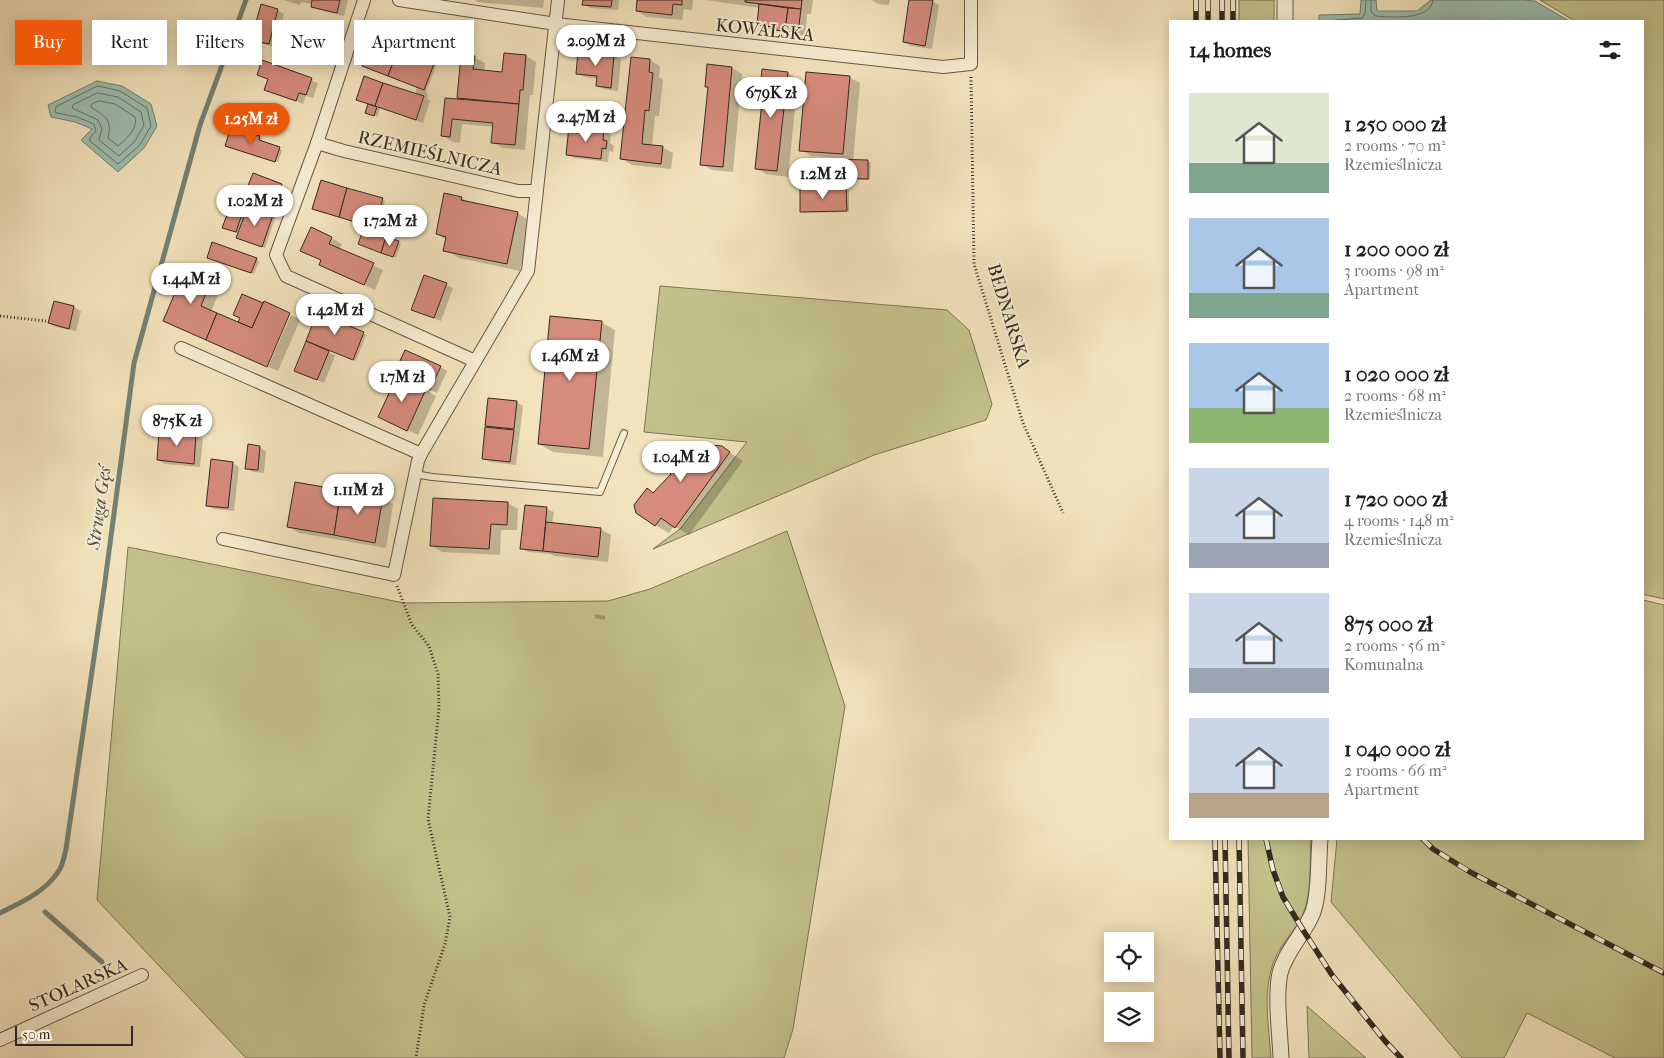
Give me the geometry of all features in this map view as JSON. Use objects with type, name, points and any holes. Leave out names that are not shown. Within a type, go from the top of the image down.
[{"type":"street","points":[[364,0],[318,143],[276,255],[286,276],[475,360]]},
{"type":"street","points":[[398,0],[556,24]]},
{"type":"street","points":[[223,539],[394,575],[420,454],[528,271],[558,0]]},
{"type":"street","points":[[971,0],[971,64]]},
{"type":"street","points":[[1285,0],[1285,20]]},
{"type":"street","name":"KOWALSKA","points":[[556,24],[943,67],[971,64]]},
{"type":"street","name":"RZEMIEŚLNICZA","points":[[318,143],[344,151],[508,188],[537,191]]},
{"type":"street","points":[[181,348],[420,454]]},
{"type":"street","points":[[1281,1058],[1280,972],[1312,912],[1316,898],[1320,840]]},
{"type":"street","name":"STOLARSKA","points":[[0,1040],[142,976]]},
{"type":"lane","points":[[415,474],[600,492],[624,433]]},
{"type":"path","name":"BEDNARSKA","points":[[971,64],[974,264],[1023,423],[1063,513]]},
{"type":"path","points":[[0,316],[46,321]]},
{"type":"path","points":[[394,575],[412,625],[429,646],[438,674],[439,708],[428,819],[450,917],[445,944],[424,1005],[416,1058]]},
{"type":"shaded area","points":[[1239,0],[1274,0],[1274,20],[1239,20]]},
{"type":"shaded area","points":[[1540,0],[1664,0],[1664,599],[1644,594],[1644,20],[1573,20]]},
{"type":"shaded area","points":[[660,286],[947,310],[969,330],[992,404],[986,420],[874,455],[653,549],[681,528],[747,442],[644,432]]},
{"type":"shaded area","points":[[787,531],[845,706],[793,1029],[784,1058],[246,1058],[97,900],[128,547],[404,603],[608,601],[650,589]]},
{"type":"shaded area","points":[[1644,600],[1664,605],[1664,1058],[1615,1058],[1527,1013],[1504,1058],[1462,1058],[1331,902],[1337,840],[1644,840]]},
{"type":"shaded area","points":[[1248,840],[1311,840],[1310,879],[1305,909],[1277,954],[1269,978],[1267,1012],[1271,1058],[1252,1058]]},
{"type":"shaded area","points":[[1307,1006],[1366,1058],[1309,1058]]},
{"type":"water","points":[[1361,0],[1376,0],[1377,11],[1417,11],[1431,0],[1523,0],[1535,1],[1567,20],[1319,20],[1319,15],[1360,14]]},
{"type":"water","points":[[97,81],[122,86],[151,104],[157,126],[144,148],[118,172],[81,140],[92,129],[75,122],[51,117],[48,105]]},
{"type":"building","points":[[312,0],[340,0],[337,13],[311,7]]},
{"type":"building","points":[[583,0],[612,0],[611,7],[582,5]]},
{"type":"building","points":[[637,0],[682,0],[682,5],[673,4],[672,15],[636,11]]},
{"type":"building","points":[[745,0],[802,0],[801,9],[745,2]]},
{"type":"building","points":[[909,0],[933,0],[925,46],[903,42]]},
{"type":"building","points":[[261,4],[278,9],[275,20],[272,20],[272,32],[269,44],[262,42],[262,20],[257,20]]},
{"type":"building","points":[[759,4],[788,8],[785,31],[774,30],[774,27],[757,25]]},
{"type":"building","points":[[788,8],[801,9],[798,33],[785,31]]},
{"type":"building","points":[[578,51],[614,55],[611,88],[596,86],[597,76],[576,74]]},
{"type":"building","points":[[504,53],[526,55],[523,90],[520,90],[519,104],[457,98],[460,65],[474,65],[473,69],[502,72]]},
{"type":"building","points":[[631,57],[650,59],[649,72],[653,73],[649,111],[645,110],[642,144],[663,146],[661,164],[620,159]]},
{"type":"building","points":[[262,60],[312,78],[306,95],[299,93],[296,101],[264,90],[268,79],[257,75],[262,65]]},
{"type":"building","points":[[707,64],[732,67],[723,167],[700,165],[708,87],[705,87]]},
{"type":"building","points":[[362,65],[392,65],[388,76]]},
{"type":"building","points":[[392,65],[434,65],[424,90],[388,76]]},
{"type":"building","points":[[762,69],[788,72],[777,171],[755,169],[763,92],[760,92]]},
{"type":"building","points":[[806,72],[850,76],[843,154],[799,151]]},
{"type":"building","points":[[364,76],[383,83],[375,106],[356,100]]},
{"type":"building","points":[[383,83],[424,96],[416,120],[375,106]]},
{"type":"building","points":[[445,98],[519,104],[515,145],[491,143],[493,123],[452,119],[450,137],[441,136]]},
{"type":"building","points":[[368,104],[377,107],[374,116],[365,113]]},
{"type":"building","points":[[569,126],[604,130],[603,140],[607,141],[606,149],[602,148],[601,159],[566,155]]},
{"type":"building","points":[[231,127],[260,136],[259,140],[280,147],[275,162],[225,146]]},
{"type":"building","points":[[829,159],[868,160],[868,179],[829,178]]},
{"type":"building","points":[[253,173],[282,184],[275,201],[246,191]]},
{"type":"building","points":[[321,180],[347,188],[339,217],[312,209]]},
{"type":"building","points":[[846,187],[847,211],[800,212],[800,188]]},
{"type":"building","points":[[347,188],[383,198],[374,228],[339,217]]},
{"type":"building","points":[[444,193],[462,197],[461,200],[518,212],[507,264],[443,251],[446,237],[436,234]]},
{"type":"building","points":[[248,206],[273,215],[262,247],[236,238]]},
{"type":"building","points":[[230,207],[243,211],[236,232],[222,228]]},
{"type":"building","points":[[311,227],[332,237],[329,244],[374,263],[364,285],[319,265],[321,260],[300,251]]},
{"type":"building","points":[[363,230],[386,237],[381,253],[358,244]]},
{"type":"building","points":[[386,237],[399,241],[393,257],[381,253]]},
{"type":"building","points":[[212,242],[257,258],[251,273],[207,258]]},
{"type":"building","points":[[186,267],[212,278],[201,306],[217,313],[206,340],[163,321]]},
{"type":"building","points":[[424,275],[447,283],[434,318],[411,310]]},
{"type":"building","points":[[242,294],[263,303],[252,328],[238,322],[240,318],[233,315]]},
{"type":"building","points":[[54,301],[74,306],[69,329],[48,323]]},
{"type":"building","points":[[264,301],[290,313],[267,367],[206,340],[217,313],[252,328]]},
{"type":"building","points":[[317,313],[364,332],[353,360],[306,341]]},
{"type":"building","points":[[550,316],[602,321],[589,449],[538,444]]},
{"type":"building","points":[[306,341],[329,351],[317,380],[294,371]]},
{"type":"building","points":[[405,350],[441,366],[430,390],[394,374]]},
{"type":"building","points":[[397,376],[426,389],[407,431],[378,417]]},
{"type":"building","points":[[488,398],[517,401],[514,429],[485,426]]},
{"type":"building","points":[[485,427],[514,430],[510,462],[482,459]]},
{"type":"building","points":[[159,431],[196,434],[194,464],[157,460]]},
{"type":"building","points":[[675,442],[722,446],[730,452],[675,528],[661,518],[655,526],[636,513],[634,505],[647,488],[653,493],[671,474],[669,472],[677,462],[666,453]]},
{"type":"building","points":[[248,444],[260,446],[258,470],[245,469]]},
{"type":"building","points":[[211,459],[233,462],[228,508],[206,506]]},
{"type":"building","points":[[295,482],[341,490],[334,535],[287,527]]},
{"type":"building","points":[[341,490],[383,497],[375,543],[334,535]]},
{"type":"building","points":[[433,498],[508,502],[507,525],[491,524],[489,549],[430,546]]},
{"type":"building","points":[[525,505],[547,507],[543,551],[520,549]]},
{"type":"building","points":[[546,522],[601,528],[598,557],[543,551]]},
{"type":"waterway","name":"Struga Gęś","points":[[0,913],[39,891],[53,879],[60,870],[63,861],[104,589],[134,363],[200,125],[246,0]]},
{"type":"waterway","points":[[45,912],[102,962]]},
{"type":"railway","points":[[1196,0],[1196,20]]},
{"type":"railway","points":[[1208,0],[1208,20]]},
{"type":"railway","points":[[1222,0],[1222,20]]},
{"type":"railway","points":[[1233,0],[1233,20]]},
{"type":"railway","points":[[1215,840],[1220,1058]]},
{"type":"railway","points":[[1225,840],[1229,1058]]},
{"type":"railway","points":[[1239,840],[1243,1058]]},
{"type":"railway","points":[[1266,840],[1273,870],[1283,897],[1303,930],[1332,975],[1401,1058]]},
{"type":"railway","points":[[1424,840],[1433,849],[1470,872],[1664,973]]}]
